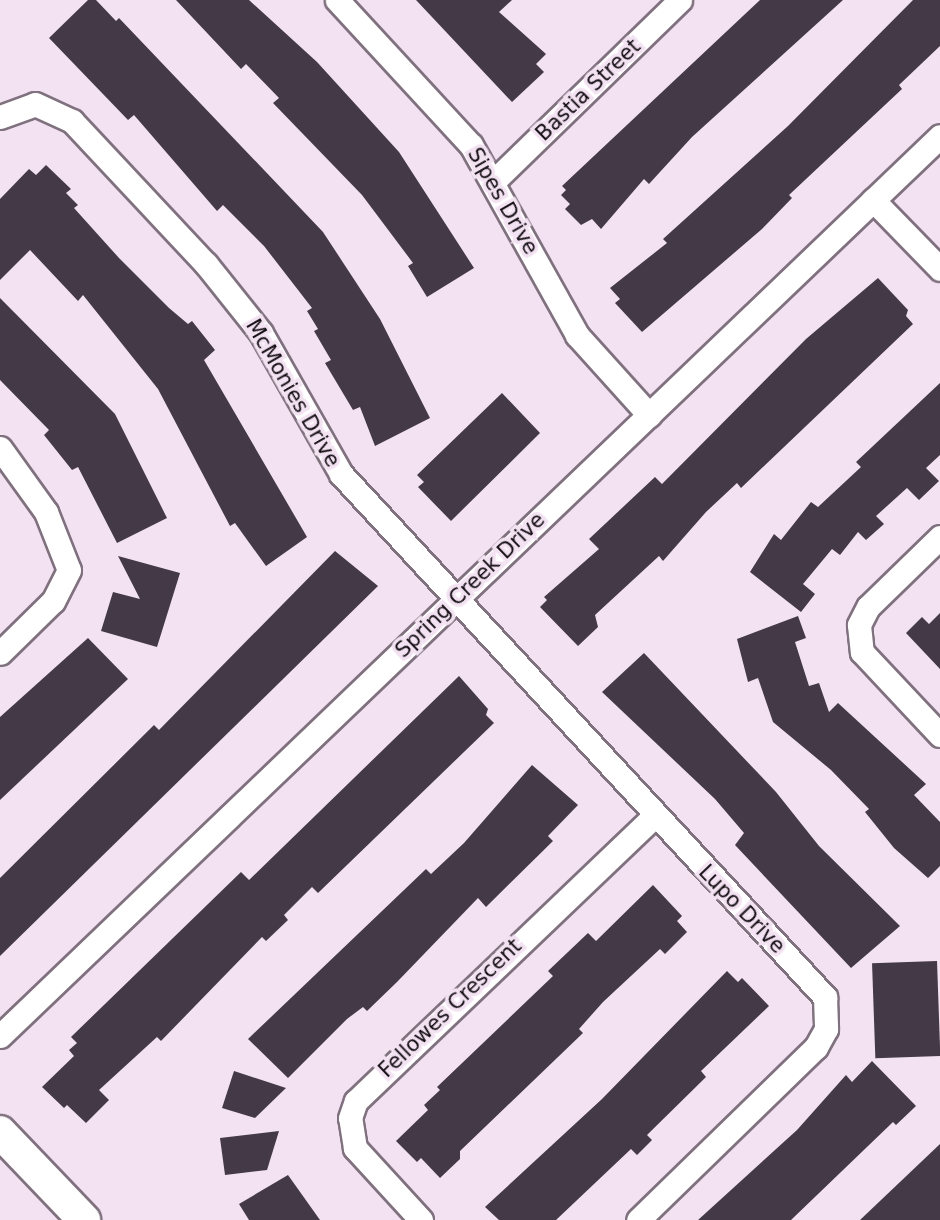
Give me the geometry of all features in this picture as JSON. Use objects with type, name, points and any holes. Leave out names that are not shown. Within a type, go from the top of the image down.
[{"type":"main road","points":[[0,1132],[84,1220]]},
{"type":"street","name":"Sipes Drive","points":[[337,0],[471,145],[495,180],[578,335],[649,415]]},
{"type":"street","name":"Bastia Street","points":[[495,180],[680,0]]},
{"type":"street","name":"McMonies Drive","points":[[0,117],[35,104],[72,121],[234,296],[283,367],[341,474],[457,597]]},
{"type":"street","name":"Spring Creek Drive","points":[[0,1036],[940,136]]},
{"type":"street","points":[[873,200],[940,269]]},
{"type":"street","points":[[0,448],[46,512],[69,570],[53,601],[0,653]]},
{"type":"street","points":[[940,537],[868,607],[859,625],[862,652],[940,736]]},
{"type":"street","name":"Lupo Drive","points":[[457,597],[653,817],[819,989],[829,1011],[826,1030],[810,1054],[638,1220]]},
{"type":"street","name":"Fellowes Crescent","points":[[421,1220],[355,1148],[350,1118],[356,1101],[653,817]]},
{"type":"building","points":[[88,0],[96,0],[116,21],[119,18],[323,232],[380,319],[430,418],[375,446],[360,407],[353,410],[325,363],[331,360],[314,331],[318,329],[307,311],[312,308],[264,246],[223,205],[217,211],[134,115],[128,120],[49,38]]},
{"type":"building","points":[[176,0],[249,0],[317,62],[399,152],[474,268],[427,297],[408,266],[413,263],[362,195],[273,103],[279,98],[246,64],[241,69]]},
{"type":"building","points":[[416,0],[512,0],[499,12],[546,54],[536,64],[544,72],[512,102]]},
{"type":"building","points":[[760,0],[843,0],[692,137],[649,184],[644,179],[601,229],[592,219],[581,225],[565,209],[570,204],[561,195],[566,190],[562,186]]},
{"type":"building","points":[[913,0],[940,0],[940,46],[899,85],[902,89],[789,195],[792,198],[762,229],[642,332],[615,303],[620,299],[610,288],[667,243],[663,239],[788,126]]},
{"type":"building","points":[[46,165],[71,189],[66,193],[78,205],[74,208],[119,258],[169,308],[188,324],[192,321],[215,350],[204,360],[307,537],[266,566],[235,523],[230,526],[158,389],[83,295],[78,301],[30,250],[0,280],[0,199],[29,169],[36,175]]},
{"type":"building","points":[[878,278],[908,310],[906,316],[913,324],[741,488],[737,483],[706,512],[663,561],[659,556],[595,615],[598,627],[578,646],[540,607],[547,600],[544,597],[599,549],[589,539],[655,477],[662,484],[806,339]]},
{"type":"building","points":[[0,298],[115,414],[167,518],[117,543],[78,467],[72,470],[44,435],[49,430],[0,380]]},
{"type":"building","points":[[940,383],[940,455],[926,468],[939,481],[919,500],[907,488],[876,516],[884,524],[866,540],[858,532],[840,555],[832,549],[803,584],[815,594],[801,612],[750,572],[774,534],[781,540],[811,502],[818,507],[861,467],[856,462]]},
{"type":"building","points":[[502,393],[540,433],[451,521],[418,487],[424,482],[417,475]]},
{"type":"building","points":[[335,551],[378,586],[0,956],[0,878],[154,725],[159,730]]},
{"type":"building","points":[[118,556],[180,573],[157,647],[101,631],[113,592],[140,599]]},
{"type":"building","points":[[940,613],[940,669],[906,633],[922,617],[929,624]]},
{"type":"building","points":[[798,616],[806,638],[795,642],[809,686],[819,683],[829,712],[838,703],[926,784],[914,795],[940,822],[940,866],[928,878],[894,848],[865,812],[869,809],[831,770],[773,722],[758,678],[748,682],[737,639]]},
{"type":"building","points":[[88,638],[128,679],[0,800],[0,717]]},
{"type":"building","points":[[644,653],[776,792],[819,846],[900,926],[851,968],[735,845],[744,833],[715,799],[602,692]]},
{"type":"building","points":[[459,676],[488,709],[486,715],[494,723],[318,893],[312,887],[284,915],[288,920],[266,941],[262,937],[161,1041],[157,1037],[99,1090],[109,1100],[86,1123],[67,1105],[64,1108],[42,1087],[74,1056],[69,1050],[77,1043],[71,1037],[241,872],[249,880]]},
{"type":"building","points":[[532,765],[578,805],[548,836],[553,841],[486,907],[478,898],[367,1011],[363,1007],[347,1019],[288,1078],[248,1039],[426,869],[431,874],[464,843]]},
{"type":"building","points":[[653,885],[682,916],[677,921],[687,932],[665,954],[660,949],[603,1002],[579,1029],[583,1033],[460,1151],[460,1159],[440,1178],[421,1158],[417,1162],[396,1141],[428,1110],[424,1105],[440,1090],[437,1087],[553,976],[548,971],[588,933],[596,941]]},
{"type":"building","points":[[937,961],[940,1056],[875,1058],[872,963]]},
{"type":"building","points":[[727,971],[738,982],[742,978],[769,1006],[701,1071],[706,1077],[647,1135],[652,1140],[637,1155],[631,1149],[556,1220],[499,1220],[485,1207],[602,1099]]},
{"type":"building","points":[[872,1061],[916,1106],[896,1125],[893,1122],[791,1220],[698,1220],[797,1130],[846,1075],[852,1082]]},
{"type":"building","points":[[234,1071],[286,1088],[255,1118],[222,1108]]},
{"type":"building","points":[[279,1131],[267,1170],[225,1175],[220,1138]]},
{"type":"building","points":[[940,1144],[940,1220],[860,1220]]},
{"type":"building","points":[[288,1175],[320,1220],[249,1220],[239,1204]]}]
